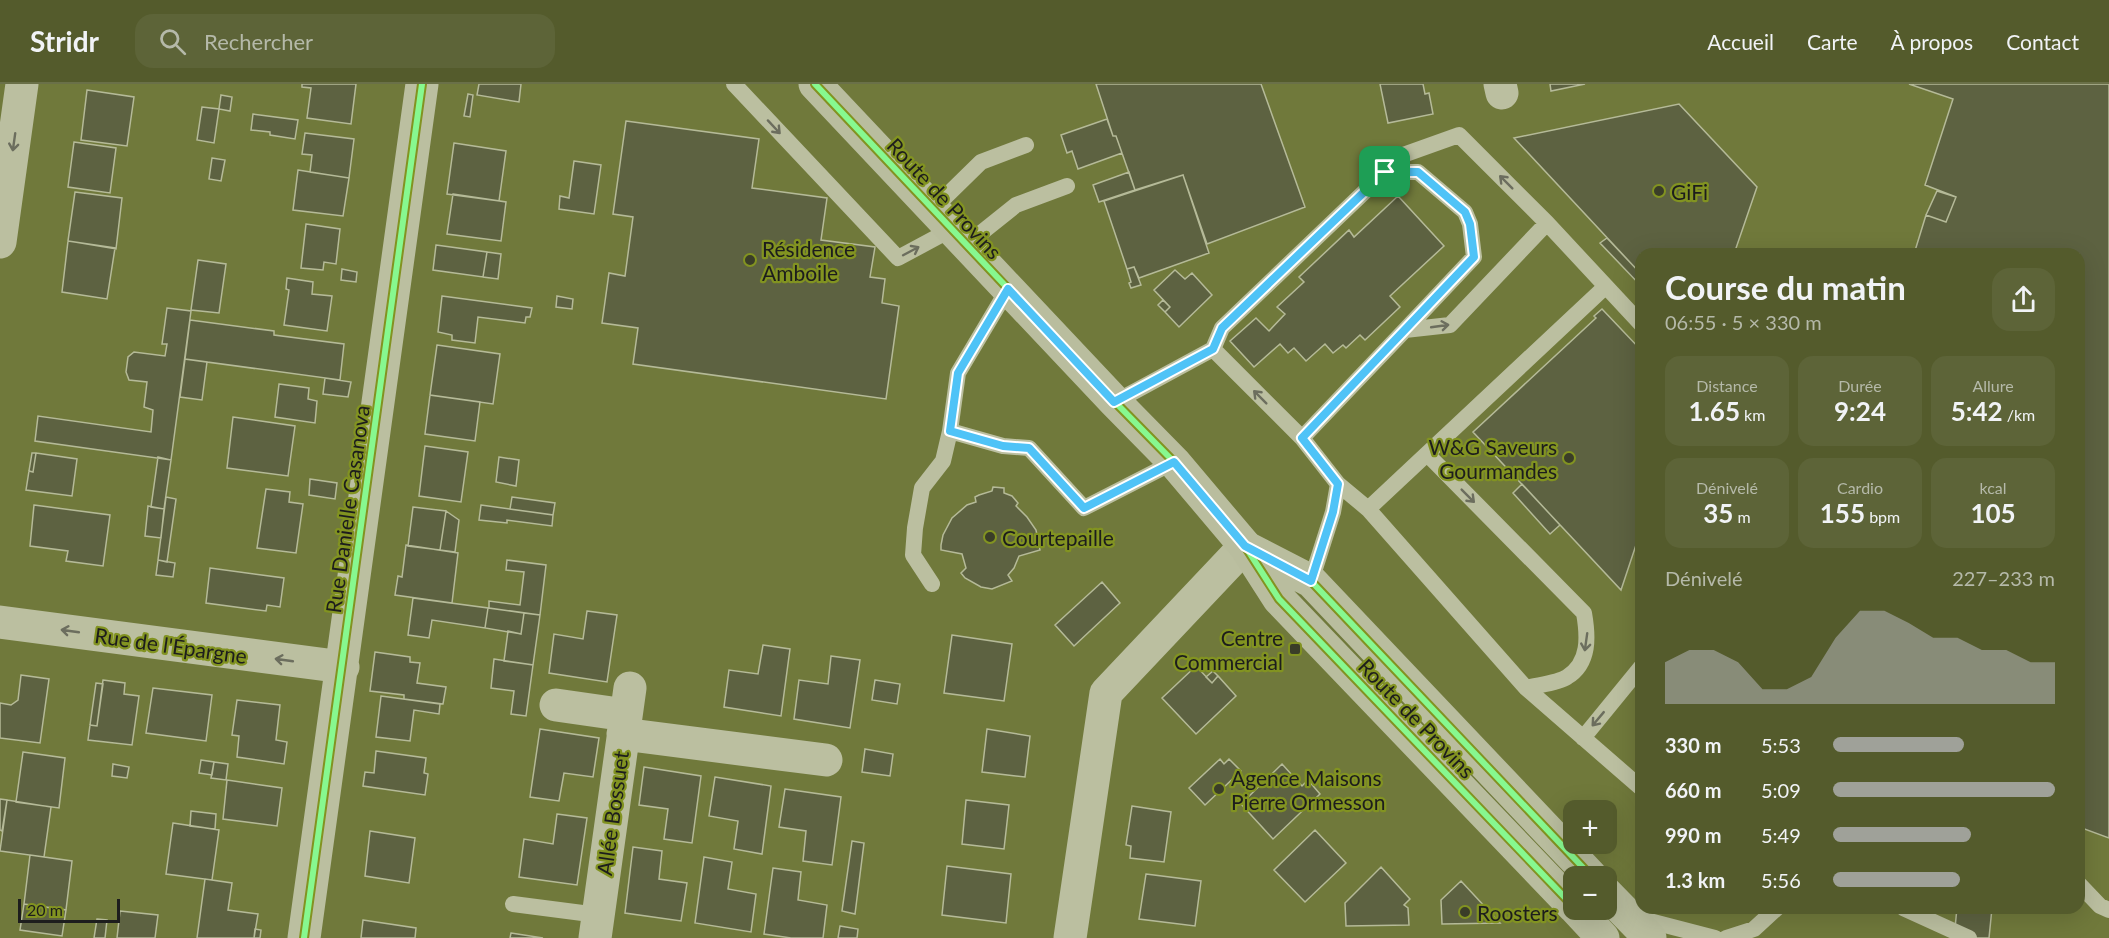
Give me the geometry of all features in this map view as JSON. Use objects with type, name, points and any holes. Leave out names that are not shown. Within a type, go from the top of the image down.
[{"type":"main road","name":"Route de Provins","points":[[815,84],[1114,402],[1174,462],[1245,546],[1279,599],[1563,895]]},
{"type":"main road","name":"Route de Provins","points":[[1245,546],[1311,581],[1582,866]]},
{"type":"main road","name":"Route de Provins","points":[[1586,920],[1603,938]]},
{"type":"street","points":[[0,242],[22,84]]},
{"type":"street","name":"Rue Danielle Casanova","points":[[304,938],[422,84]]},
{"type":"street","points":[[1070,938],[1106,693],[1245,546]]},
{"type":"street","name":"Rue de l'Épargne","points":[[0,622],[343,668]]},
{"type":"street","points":[[556,705],[626,713],[826,760]]},
{"type":"street","name":"Allée Bossuet","points":[[597,927],[626,713]]},
{"type":"lane","points":[[734,84],[898,258],[950,228],[1066,186]]},
{"type":"lane","points":[[1114,402],[1213,349],[1222,328],[1403,155],[1459,135],[1547,223],[1635,318]]},
{"type":"lane","points":[[950,228],[981,162],[1026,146]]},
{"type":"lane","points":[[1302,438],[1474,257],[1470,224],[1465,212],[1418,172],[1385,172]]},
{"type":"lane","points":[[1405,330],[1450,325],[1547,223]]},
{"type":"lane","points":[[1368,509],[1605,287]]},
{"type":"lane","points":[[932,584],[913,555],[922,488],[943,461],[950,431],[958,373],[1008,289]]},
{"type":"lane","points":[[1213,349],[1302,438],[1338,484],[1368,509],[1526,688],[1635,783]]},
{"type":"lane","points":[[950,431],[1003,446],[1029,448],[1084,508],[1174,462]]},
{"type":"lane","points":[[1427,454],[1584,613],[1588,639],[1581,662],[1567,678],[1526,688]]},
{"type":"lane","points":[[1311,581],[1333,512],[1338,484]]},
{"type":"lane","points":[[1582,738],[1635,674]]},
{"type":"lane","points":[[2085,890],[2100,906],[2109,910]]},
{"type":"lane","points":[[513,904],[597,927]]},
{"type":"lane","points":[[1726,938],[1754,929],[1770,914]]},
{"type":"lane","points":[[1916,914],[1969,938]]},
{"type":"lane","points":[[1628,915],[1715,938]]},
{"type":"lane","points":[[1754,929],[1770,938]]},
{"type":"building","points":[[302,84],[356,84],[351,124],[307,118],[311,88],[302,87]]},
{"type":"building","points":[[479,84],[521,84],[519,102],[477,95]]},
{"type":"building","points":[[1096,84],[1261,84],[1305,207],[1207,244],[1183,175],[1135,190],[1116,136],[1113,136]]},
{"type":"building","points":[[1380,84],[1423,84],[1425,94],[1429,93],[1433,114],[1388,123]]},
{"type":"building","points":[[1550,84],[1585,84],[1551,91]]},
{"type":"building","points":[[1909,84],[2109,84],[2109,838],[2085,829],[2085,248],[1916,248],[1926,215],[1946,222],[1956,197],[1925,185],[1953,99]]},
{"type":"building","points":[[87,90],[134,97],[127,146],[81,140]]},
{"type":"building","points":[[468,94],[473,95],[470,117],[464,116]]},
{"type":"building","points":[[221,95],[232,97],[230,111],[219,109]]},
{"type":"building","name":"GiFi","points":[[1679,104],[1757,187],[1736,248],[1635,248],[1635,268],[1514,138]]},
{"type":"building","points":[[202,107],[219,109],[214,143],[197,140]]},
{"type":"building","points":[[253,114],[298,120],[295,139],[270,135],[270,132],[251,130]]},
{"type":"building","points":[[1107,119],[1122,153],[1078,169],[1072,151],[1067,153],[1061,135]]},
{"type":"building","name":"Résidence Amboile","points":[[626,121],[759,139],[752,188],[827,198],[821,240],[875,247],[870,277],[885,279],[882,303],[899,306],[886,399],[633,364],[638,328],[602,323],[609,273],[625,276],[633,217],[613,214]]},
{"type":"building","points":[[305,133],[354,139],[349,178],[310,172],[312,155],[302,154]]},
{"type":"building","points":[[74,142],[116,148],[110,193],[68,187]]},
{"type":"building","points":[[454,143],[506,151],[499,201],[447,194]]},
{"type":"building","points":[[212,158],[225,160],[221,181],[209,179]]},
{"type":"building","points":[[574,161],[601,165],[594,214],[559,209],[560,196],[569,198]]},
{"type":"building","points":[[298,170],[349,178],[343,216],[293,210]]},
{"type":"building","points":[[1129,172],[1135,190],[1099,202],[1093,185]]},
{"type":"building","points":[[1183,175],[1209,253],[1139,278],[1134,267],[1127,269],[1104,201]]},
{"type":"building","points":[[1937,191],[1956,197],[1946,222],[1926,215]]},
{"type":"building","points":[[75,192],[122,198],[116,249],[68,241]]},
{"type":"building","points":[[453,194],[506,202],[501,241],[447,234]]},
{"type":"building","points":[[1398,196],[1444,246],[1390,296],[1400,307],[1365,340],[1360,335],[1346,348],[1343,345],[1333,353],[1325,344],[1306,361],[1294,348],[1288,353],[1280,344],[1254,367],[1230,341],[1256,318],[1269,331],[1285,314],[1277,307],[1304,282],[1299,277],[1349,230],[1354,237]]},
{"type":"building","points":[[306,224],[340,229],[336,264],[324,262],[323,270],[301,268]]},
{"type":"building","points":[[1607,238],[1635,268],[1635,280],[1600,243]]},
{"type":"building","points":[[68,241],[115,248],[107,299],[62,292]]},
{"type":"building","points":[[436,245],[487,252],[483,277],[433,270]]},
{"type":"building","points":[[487,252],[501,254],[498,279],[483,277]]},
{"type":"building","points":[[198,260],[226,264],[219,313],[191,310]]},
{"type":"building","points":[[1134,267],[1141,285],[1131,288],[1127,269]]},
{"type":"building","points":[[342,269],[357,272],[356,282],[341,280]]},
{"type":"building","points":[[1175,270],[1185,279],[1192,273],[1212,295],[1179,327],[1165,312],[1170,307],[1154,290]]},
{"type":"building","points":[[287,278],[313,282],[312,294],[332,296],[327,331],[284,325],[289,290],[286,289]]},
{"type":"building","points":[[442,296],[532,308],[530,317],[526,317],[525,323],[478,317],[475,343],[452,340],[452,335],[438,332]]},
{"type":"building","points":[[557,296],[573,299],[572,309],[556,307]]},
{"type":"building","points":[[1163,300],[1170,307],[1165,312],[1158,305]]},
{"type":"building","points":[[167,308],[191,311],[171,460],[35,441],[38,416],[151,432],[153,410],[144,407],[147,382],[129,380],[126,372],[128,357],[134,352],[165,356],[167,344],[162,344]]},
{"type":"building","name":"W&G Saveurs Gourmandes","points":[[1602,309],[1635,344],[1635,548],[1621,590],[1473,432],[1596,318],[1594,316]]},
{"type":"building","points":[[190,320],[274,331],[274,335],[344,344],[340,380],[185,359]]},
{"type":"building","points":[[437,345],[500,354],[493,404],[430,395]]},
{"type":"building","points":[[185,359],[207,362],[202,400],[180,397]]},
{"type":"building","points":[[325,378],[351,382],[348,397],[323,394]]},
{"type":"building","points":[[279,384],[309,388],[308,399],[317,401],[315,423],[275,417]]},
{"type":"building","points":[[430,395],[480,402],[475,441],[425,434]]},
{"type":"building","points":[[233,417],[295,426],[288,476],[227,468]]},
{"type":"building","points":[[425,446],[468,452],[461,502],[419,496]]},
{"type":"building","points":[[32,453],[36,453],[33,472],[29,471]]},
{"type":"building","points":[[36,453],[77,459],[72,496],[26,490],[29,471],[33,472]]},
{"type":"building","points":[[158,457],[171,460],[164,509],[151,507]]},
{"type":"building","points":[[499,457],[519,460],[516,486],[496,482]]},
{"type":"building","points":[[310,479],[337,483],[335,499],[309,495]]},
{"type":"building","points":[[1522,484],[1560,525],[1550,534],[1513,493]]},
{"type":"building","name":"Courtepaille","points":[[993,487],[1004,488],[1004,493],[1012,496],[1018,503],[1016,506],[1036,530],[1040,550],[1019,556],[1008,575],[1012,581],[992,589],[981,587],[965,578],[961,573],[966,568],[962,554],[941,550],[941,545],[943,535],[952,518],[967,505],[976,502],[975,497],[992,491]]},
{"type":"building","points":[[266,489],[290,492],[289,502],[303,504],[296,553],[257,548]]},
{"type":"building","points":[[166,497],[176,499],[167,562],[158,560]]},
{"type":"building","points":[[512,497],[555,503],[553,515],[510,509]]},
{"type":"building","points":[[34,505],[110,515],[103,566],[66,561],[68,551],[30,546]]},
{"type":"building","points":[[481,505],[553,515],[552,526],[507,520],[507,523],[479,520]]},
{"type":"building","points":[[148,506],[164,509],[161,538],[145,536]]},
{"type":"building","points":[[413,507],[446,511],[440,550],[408,546]]},
{"type":"building","points":[[446,511],[459,520],[455,552],[440,550]]},
{"type":"building","points":[[406,545],[458,553],[452,603],[395,595],[398,576],[402,577]]},
{"type":"building","points":[[158,560],[175,563],[173,577],[156,575]]},
{"type":"building","points":[[507,560],[546,565],[540,615],[489,608],[489,601],[520,605],[524,572],[506,570]]},
{"type":"building","points":[[210,568],[284,578],[280,607],[267,605],[266,611],[206,603]]},
{"type":"building","points":[[1102,582],[1120,603],[1074,646],[1055,625]]},
{"type":"building","points":[[413,598],[488,608],[485,628],[432,620],[429,638],[408,635]]},
{"type":"building","points":[[488,608],[524,613],[521,634],[485,628]]},
{"type":"building","points":[[587,611],[617,615],[607,682],[549,673],[554,634],[583,639]]},
{"type":"building","points":[[524,613],[540,615],[533,665],[504,661],[508,631],[521,634]]},
{"type":"building","points":[[952,635],[1012,644],[1004,701],[944,693]]},
{"type":"building","points":[[763,645],[790,649],[781,716],[724,707],[729,670],[758,674]]},
{"type":"building","points":[[375,652],[410,657],[410,662],[420,663],[417,683],[446,687],[443,704],[404,699],[404,695],[370,691]]},
{"type":"building","points":[[831,656],[860,660],[850,728],[794,719],[799,680],[828,684]]},
{"type":"building","points":[[494,659],[533,665],[526,716],[511,714],[514,691],[491,688]]},
{"type":"building","points":[[1196,666],[1212,683],[1218,676],[1236,696],[1196,734],[1162,698]]},
{"type":"building","points":[[1213,671],[1218,676],[1212,683],[1206,677]]},
{"type":"building","points":[[21,675],[49,679],[40,743],[0,738],[0,703],[11,705],[18,700]]},
{"type":"building","points":[[103,680],[125,683],[124,694],[139,696],[132,745],[88,740],[90,725],[97,726]]},
{"type":"building","points":[[875,680],[900,684],[897,704],[872,700]]},
{"type":"building","points":[[96,683],[103,684],[97,726],[90,725]]},
{"type":"building","points":[[153,688],[212,695],[206,741],[146,733]]},
{"type":"building","points":[[381,696],[440,704],[439,714],[414,710],[410,741],[376,737]]},
{"type":"building","points":[[237,700],[280,705],[276,740],[287,742],[284,764],[237,757],[239,736],[232,735]]},
{"type":"building","points":[[540,729],[599,738],[593,777],[564,773],[559,801],[530,797]]},
{"type":"building","points":[[987,729],[1030,736],[1025,777],[982,772]]},
{"type":"building","points":[[865,749],[893,754],[890,776],[862,772]]},
{"type":"building","points":[[376,751],[426,758],[424,773],[428,774],[425,795],[363,786],[365,772],[374,773]]},
{"type":"building","points":[[23,752],[65,758],[59,808],[16,802]]},
{"type":"building","points":[[1220,759],[1224,764],[1229,759],[1241,771],[1205,805],[1189,788]]},
{"type":"building","points":[[201,760],[214,762],[212,775],[199,773]]},
{"type":"building","points":[[214,762],[228,764],[226,780],[211,778]]},
{"type":"building","points":[[113,764],[129,767],[127,778],[112,776]]},
{"type":"building","points":[[1282,764],[1302,786],[1308,780],[1320,794],[1273,839],[1241,804]]},
{"type":"building","points":[[644,767],[701,776],[692,843],[664,839],[668,809],[639,805]]},
{"type":"building","points":[[715,777],[771,786],[762,854],[734,849],[738,821],[709,816]]},
{"type":"building","points":[[227,780],[282,788],[277,826],[223,819]]},
{"type":"building","points":[[785,789],[841,797],[832,865],[803,861],[806,831],[779,827]]},
{"type":"building","points":[[0,799],[7,800],[2,831],[0,830]]},
{"type":"building","points":[[7,800],[51,807],[44,857],[0,851]]},
{"type":"building","points":[[966,800],[1009,805],[1004,849],[962,844]]},
{"type":"building","points":[[1132,806],[1171,812],[1164,862],[1130,858],[1131,846],[1126,845]]},
{"type":"building","points":[[191,811],[216,814],[215,829],[190,826]]},
{"type":"building","points":[[557,814],[587,818],[577,885],[519,877],[524,839],[553,844]]},
{"type":"building","points":[[173,823],[219,830],[212,880],[166,874]]},
{"type":"building","points":[[1315,830],[1346,863],[1305,902],[1274,870]]},
{"type":"building","points":[[370,831],[415,838],[409,883],[365,876]]},
{"type":"building","points":[[852,841],[864,843],[855,914],[842,911]]},
{"type":"building","points":[[633,847],[662,851],[659,879],[687,883],[681,921],[625,913]]},
{"type":"building","points":[[30,855],[72,861],[66,910],[24,904]]},
{"type":"building","points":[[704,857],[732,862],[728,889],[756,894],[751,932],[695,923]]},
{"type":"building","points":[[947,866],[1011,874],[1006,923],[942,915]]},
{"type":"building","points":[[1381,867],[1410,899],[1404,905],[1408,908],[1409,925],[1346,926],[1345,903]]},
{"type":"building","points":[[773,868],[801,872],[798,900],[827,905],[823,938],[791,938],[764,934]]},
{"type":"building","points":[[1146,874],[1201,881],[1195,926],[1139,919]]},
{"type":"building","points":[[205,879],[232,883],[228,910],[258,914],[254,938],[197,938]]},
{"type":"building","name":"Roosters","points":[[1461,881],[1500,923],[1442,924],[1441,900]]},
{"type":"building","points":[[24,904],[66,910],[62,936],[20,930]]},
{"type":"building","points":[[120,911],[158,915],[155,938],[117,938]]},
{"type":"building","points":[[1956,914],[1991,914],[1989,938],[1954,938]]},
{"type":"building","points":[[97,919],[107,920],[105,938],[94,938]]},
{"type":"building","points":[[363,920],[416,928],[415,938],[361,938]]},
{"type":"building","points":[[840,926],[858,929],[857,938],[838,938]]},
{"type":"building","points":[[255,929],[261,930],[260,938],[254,938]]},
{"type":"building","points":[[511,933],[543,938],[510,938]]},
{"type":"cycle path","points":[[304,938],[422,84]]},
{"type":"cycle path","points":[[815,84],[1174,462],[1245,546],[1279,599],[1563,896]]},
{"type":"cycle path","points":[[1246,547],[1311,581],[1582,866]]},
{"type":"place","name":"GiFi","points":[[1659,191]]},
{"type":"place","name":"Résidence Amboile","points":[[750,260]]},
{"type":"place","name":"W&G Saveurs Gourmandes","points":[[1569,458]]},
{"type":"place","name":"Courtepaille","points":[[990,537]]},
{"type":"place","name":"Centre Commercial","points":[[1295,649]]},
{"type":"place","name":"Agence Maisons Pierre Ormesson","points":[[1219,789]]},
{"type":"place","name":"Roosters","points":[[1465,912]]},
{"type":"route","points":[[1385,172],[1418,172],[1465,212],[1470,224],[1474,257],[1302,438],[1338,484],[1333,512],[1311,581],[1245,546],[1174,462],[1084,508],[1029,448],[1003,446],[950,431],[958,373],[1008,289],[1114,402],[1213,349],[1222,328],[1385,172]]}]
